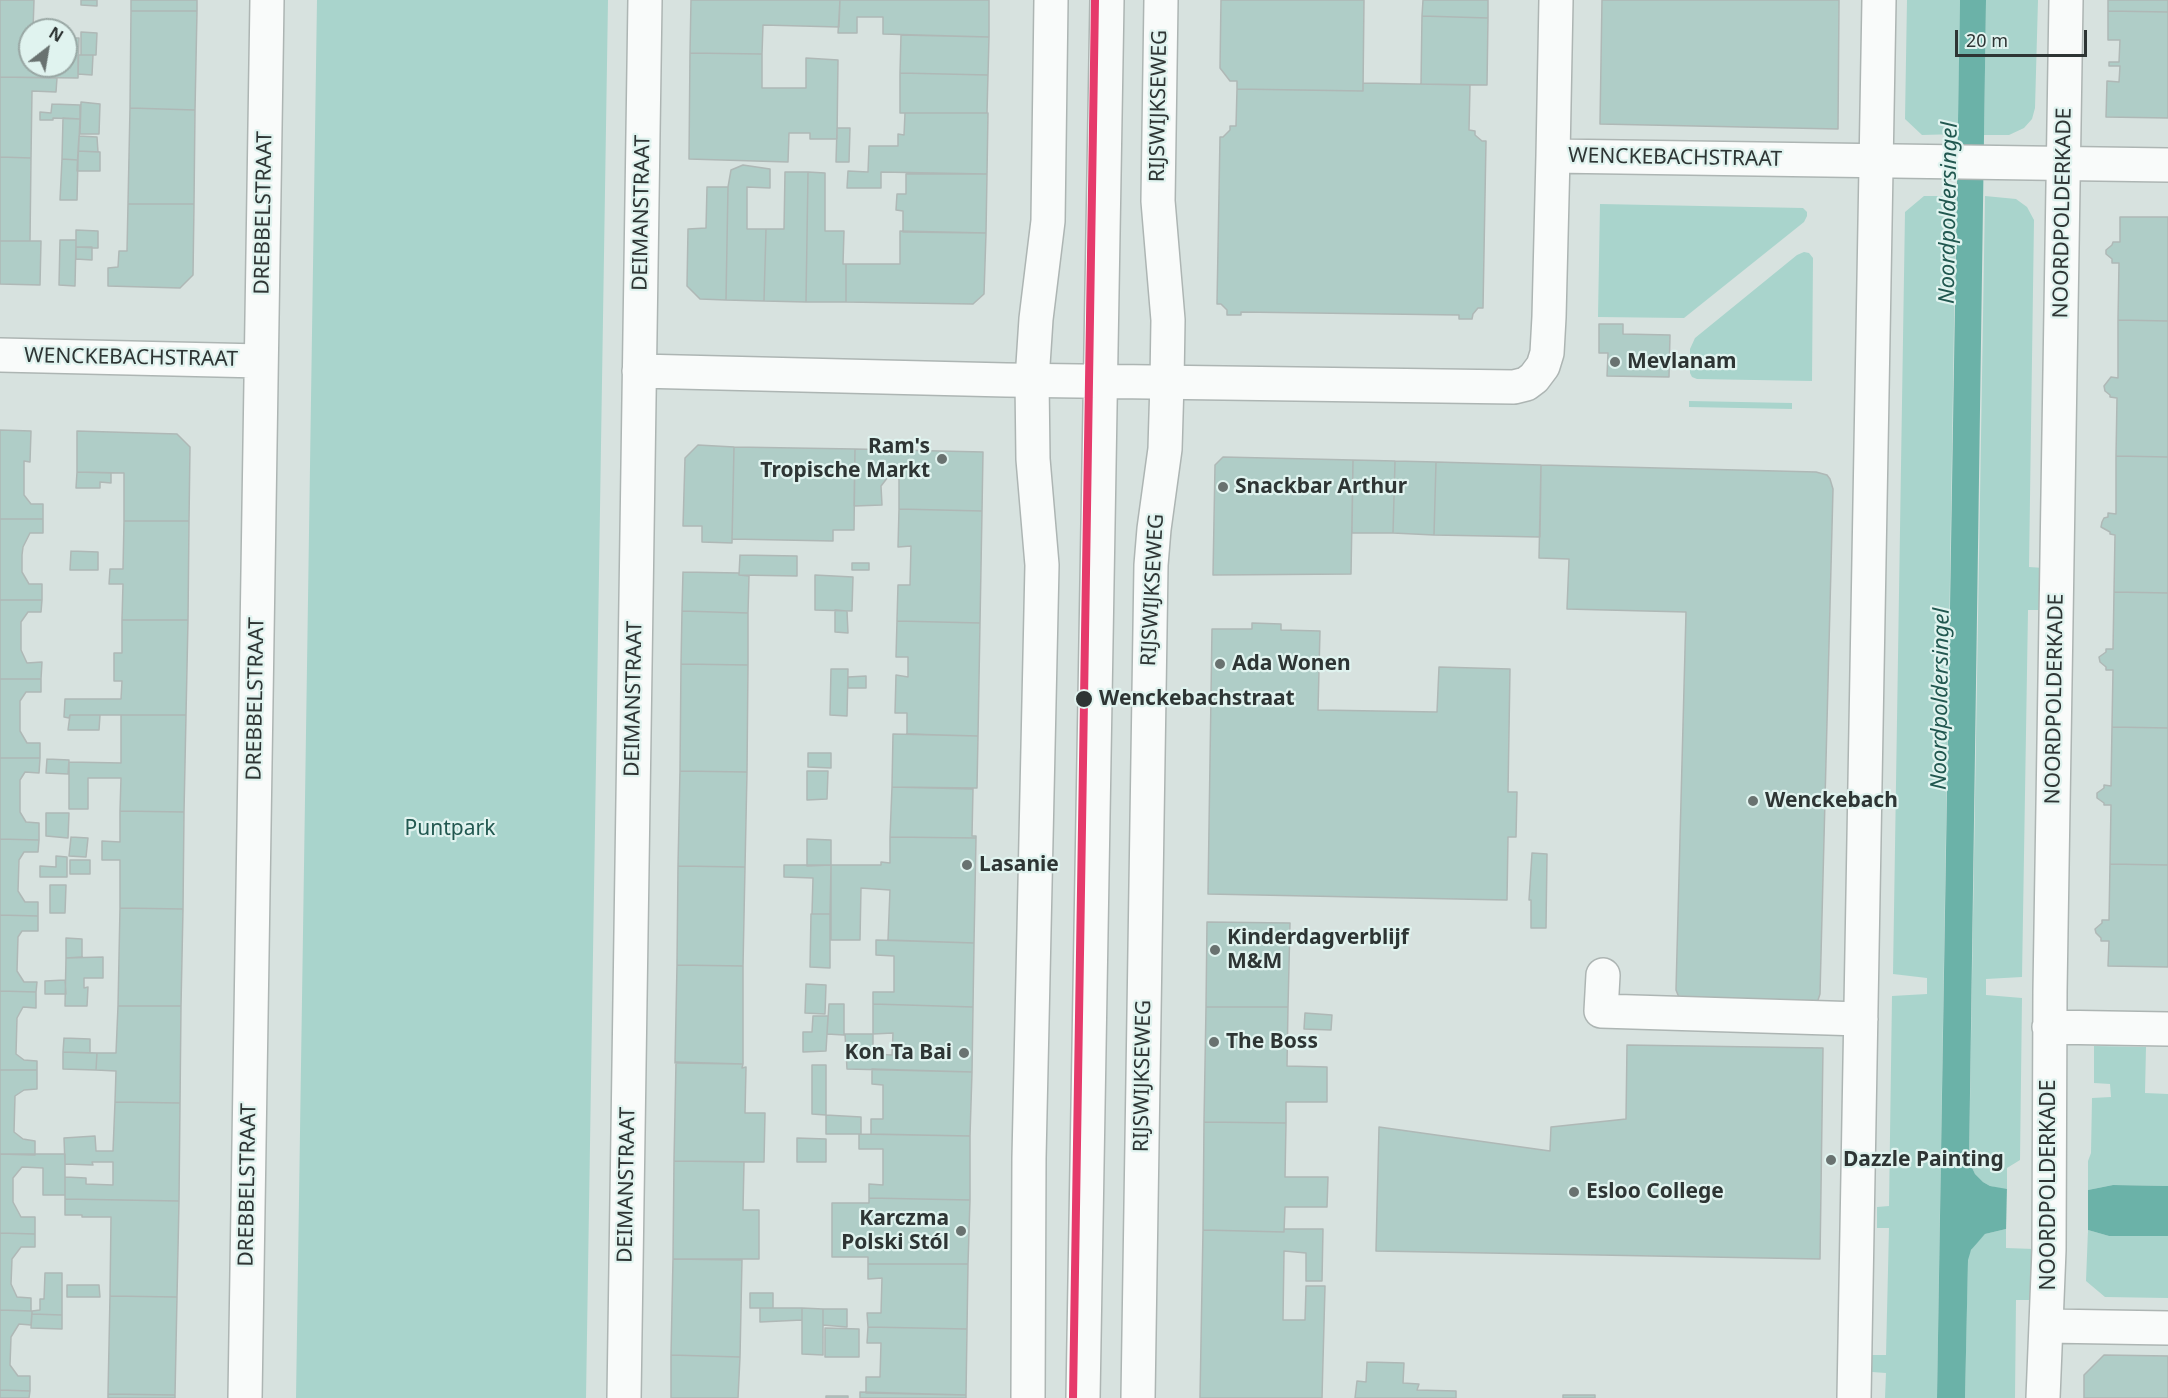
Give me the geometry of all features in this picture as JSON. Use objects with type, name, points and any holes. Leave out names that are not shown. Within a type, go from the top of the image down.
[{"type":"street","name":"DREBBELSTRAAT","points":[[245,1398],[267,0]]},
{"type":"street","name":"DEIMANSTRAAT","points":[[624,1398],[645,0]]},
{"type":"street","points":[[1028,1398],[1029,1147],[1042,565],[1033,459],[1032,380],[1038,302],[1048,221],[1051,0]]},
{"type":"street","points":[[1083,1398],[1107,0]]},
{"type":"street","name":"RIJSWIJKSEWEG","points":[[1138,1398],[1151,565],[1156,508],[1165,449],[1167,382],[1168,320],[1158,201],[1161,0]]},
{"type":"street","points":[[1553,156],[1556,0]]},
{"type":"street","points":[[1854,1398],[1879,0]]},
{"type":"street","name":"NOORDPOLDERKADE","points":[[2043,1398],[2048,1326],[2049,1027],[2067,0]]},
{"type":"street","name":"WENCKEBACHSTRAAT","points":[[639,371],[1032,380],[1514,387],[1530,382],[1543,366],[1548,345],[1553,156],[2168,165]]},
{"type":"street","name":"WENCKEBACHSTRAAT","points":[[0,356],[261,361]]},
{"type":"street","points":[[1603,975],[1601,1011],[1861,1019]]},
{"type":"street","points":[[2049,1027],[2168,1029]]},
{"type":"street","points":[[2048,1326],[2168,1328]]},
{"type":"green space","name":"Puntpark","points":[[317,0],[608,0],[586,1398],[296,1398]]},
{"type":"green space","points":[[1907,0],[1960,0],[1958,134],[1922,135],[1905,119]]},
{"type":"green space","points":[[1986,0],[2038,0],[2035,108],[2032,119],[2024,128],[2009,135],[1984,135]]},
{"type":"green space","points":[[1924,196],[1956,196],[1937,1398],[1885,1398],[1886,1373],[1872,1372],[1872,1355],[1886,1355],[1889,1228],[1877,1228],[1877,1207],[1889,1206],[1892,996],[1927,994],[1927,978],[1893,974],[1905,212]]},
{"type":"green space","points":[[1985,196],[2016,199],[2027,207],[2034,220],[2029,567],[2044,568],[2043,610],[2028,610],[2022,977],[1986,979],[1986,995],[2022,998],[2020,1160],[2007,1168],[2007,1190],[1983,1182],[1975,1174],[1969,1161]]},
{"type":"green space","points":[[1600,204],[1803,208],[1807,216],[1804,222],[1684,318],[1598,317]]},
{"type":"green space","points":[[1804,252],[1809,253],[1813,258],[1812,381],[1697,379],[1692,377],[1690,349],[1695,338],[1797,255]]},
{"type":"green space","points":[[1689,401],[1792,403],[1792,409],[1689,407]]},
{"type":"green space","points":[[2094,1046],[2146,1047],[2145,1093],[2168,1094],[2168,1186],[2113,1185],[2088,1190],[2092,1098],[2111,1097],[2110,1084],[2094,1083]]},
{"type":"green space","points":[[2006,1229],[2006,1248],[2034,1249],[2033,1300],[2016,1300],[2015,1398],[1965,1398],[1968,1255],[1985,1234]]},
{"type":"green space","points":[[2088,1230],[2109,1236],[2168,1236],[2168,1298],[2105,1297],[2086,1281]]},
{"type":"water","points":[[1960,0],[1986,0],[1969,1161],[1975,1174],[1983,1182],[1990,1186],[2007,1189],[2088,1190],[2113,1185],[2168,1186],[2168,1236],[2109,1236],[2088,1230],[2006,1229],[1985,1234],[1971,1250],[1968,1260],[1965,1398],[1937,1398]]},
{"type":"pier","points":[[2007,1186],[2088,1187],[2088,1233],[2006,1232]]},
{"type":"building","points":[[0,0],[34,0],[33,18],[18,18],[18,77],[0,77]]},
{"type":"building","points":[[81,0],[97,0],[97,6],[81,5]]},
{"type":"building","points":[[131,0],[197,0],[197,11],[131,11]]},
{"type":"building","points":[[691,0],[840,0],[839,27],[763,25],[762,54],[690,53]]},
{"type":"building","points":[[840,0],[989,0],[989,37],[883,34],[883,17],[857,17],[857,33],[838,33]]},
{"type":"building","points":[[1221,0],[1364,0],[1363,91],[1237,89],[1237,81],[1230,81],[1220,68]]},
{"type":"building","points":[[1423,0],[1488,0],[1488,18],[1422,16]]},
{"type":"building","points":[[1602,0],[1839,0],[1838,129],[1600,124]]},
{"type":"building","points":[[2108,0],[2168,0],[2168,12],[2108,11]]},
{"type":"building","points":[[131,11],[197,11],[195,110],[130,108]]},
{"type":"building","points":[[2108,11],[2168,12],[2168,118],[2106,117],[2107,81],[2119,82],[2120,66],[2109,66],[2109,62],[2119,62],[2120,40],[2108,40]]},
{"type":"building","points":[[1422,16],[1488,18],[1487,85],[1421,84]]},
{"type":"building","points":[[81,32],[97,33],[96,55],[81,55]]},
{"type":"building","points":[[901,35],[989,37],[988,75],[900,73]]},
{"type":"building","points":[[690,53],[762,54],[762,88],[806,88],[806,58],[838,60],[837,139],[810,139],[810,133],[789,133],[788,162],[689,159]]},
{"type":"building","points":[[78,55],[93,55],[92,75],[78,74]]},
{"type":"building","points":[[900,73],[988,75],[987,113],[900,113]]},
{"type":"building","points":[[0,77],[57,78],[56,92],[32,91],[31,158],[0,157]]},
{"type":"building","points":[[1363,83],[1470,85],[1469,130],[1475,131],[1475,135],[1482,141],[1486,141],[1483,308],[1478,308],[1472,319],[1459,319],[1459,315],[1241,312],[1241,315],[1227,315],[1227,310],[1221,304],[1217,304],[1220,137],[1230,130],[1230,126],[1236,126],[1237,89],[1363,91]]},
{"type":"building","points":[[81,102],[100,104],[99,134],[80,134]]},
{"type":"building","points":[[52,104],[80,105],[80,119],[40,120],[40,112],[51,113]]},
{"type":"building","points":[[130,108],[195,110],[194,204],[128,204]]},
{"type":"building","points":[[905,113],[988,113],[987,174],[881,172],[881,188],[847,188],[848,171],[868,172],[869,146],[898,146],[898,134],[904,135]]},
{"type":"building","points":[[63,118],[80,119],[78,160],[62,159]]},
{"type":"building","points":[[837,128],[850,128],[849,162],[836,162]]},
{"type":"building","points":[[79,136],[97,137],[98,152],[78,151]]},
{"type":"building","points":[[78,151],[100,152],[100,171],[77,171]]},
{"type":"building","points":[[0,157],[31,158],[30,241],[0,241]]},
{"type":"building","points":[[62,159],[78,160],[77,200],[60,200]]},
{"type":"building","points":[[743,165],[770,169],[770,188],[747,187],[747,229],[766,229],[764,301],[726,300],[728,187],[731,170]]},
{"type":"building","points":[[785,172],[808,172],[806,302],[764,301],[766,229],[784,229]]},
{"type":"building","points":[[808,172],[825,173],[825,231],[844,231],[843,264],[846,264],[846,302],[806,302]]},
{"type":"building","points":[[906,174],[987,174],[986,233],[903,232],[903,211],[896,210],[897,194],[906,194]]},
{"type":"building","points":[[707,187],[728,187],[726,300],[700,299],[687,286],[688,229],[706,228]]},
{"type":"building","points":[[128,204],[194,204],[193,275],[180,288],[108,286],[108,268],[118,267],[119,251],[127,251]]},
{"type":"building","points":[[2120,217],[2168,217],[2168,321],[2118,320],[2119,263],[2112,263],[2106,250],[2113,242],[2120,242]]},
{"type":"building","points":[[76,230],[98,231],[98,248],[76,247]]},
{"type":"building","points":[[900,231],[986,233],[984,294],[973,304],[846,302],[846,264],[900,264]]},
{"type":"building","points":[[60,240],[76,240],[75,286],[59,285]]},
{"type":"building","points":[[0,241],[41,241],[40,285],[0,284]]},
{"type":"building","points":[[76,247],[92,247],[92,260],[76,259]]},
{"type":"building","points":[[2118,320],[2168,321],[2168,457],[2116,456],[2117,398],[2110,397],[2104,386],[2111,377],[2118,378]]},
{"type":"building","points":[[1599,324],[1623,324],[1623,334],[1670,335],[1669,377],[1607,376],[1608,353],[1599,353]]},
{"type":"building","points":[[0,430],[31,431],[30,462],[24,461],[24,495],[31,504],[43,504],[43,519],[0,519]]},
{"type":"building","points":[[77,431],[177,434],[190,447],[189,521],[124,521],[124,473],[77,472]]},
{"type":"building","points":[[698,445],[734,447],[732,543],[702,542],[702,526],[683,526],[685,458]]},
{"type":"building","points":[[734,447],[855,449],[854,530],[833,530],[833,541],[732,539]]},
{"type":"building","points":[[855,449],[983,452],[982,511],[899,509],[899,477],[888,477],[881,486],[882,505],[854,506]]},
{"type":"building","points":[[2116,456],[2168,457],[2168,593],[2114,592],[2115,535],[2101,527],[2108,513],[2116,514]]},
{"type":"building","points":[[1223,457],[1353,460],[1351,574],[1213,575],[1215,465]]},
{"type":"building","points":[[1353,460],[1395,461],[1393,533],[1352,533]]},
{"type":"building","points":[[1395,461],[1436,462],[1434,535],[1393,533]]},
{"type":"building","points":[[1436,462],[1541,465],[1540,537],[1434,535]]},
{"type":"building","name":"Wenckebach","points":[[1541,465],[1816,472],[1827,475],[1830,479],[1833,489],[1820,994],[1817,1003],[1680,1000],[1676,990],[1686,612],[1567,609],[1569,559],[1539,558]]},
{"type":"building","points":[[77,472],[111,473],[111,483],[100,482],[100,488],[76,488]]},
{"type":"building","points":[[899,509],[982,511],[980,623],[897,621],[898,585],[910,585],[911,546],[898,547]]},
{"type":"building","points":[[0,519],[43,519],[43,533],[30,533],[22,555],[22,572],[29,584],[42,584],[42,600],[0,600]]},
{"type":"building","points":[[124,521],[189,521],[188,620],[122,620],[123,584],[109,584],[110,569],[123,569]]},
{"type":"building","points":[[71,551],[98,552],[98,570],[70,570]]},
{"type":"building","points":[[740,555],[797,556],[797,576],[739,575]]},
{"type":"building","points":[[852,563],[869,563],[869,570],[852,570]]},
{"type":"building","points":[[683,572],[739,573],[739,575],[749,576],[748,613],[682,611]]},
{"type":"building","points":[[815,575],[853,577],[852,611],[815,610]]},
{"type":"building","points":[[2114,592],[2168,593],[2168,728],[2112,727],[2113,670],[2106,670],[2099,657],[2106,652],[2106,649],[2113,649]]},
{"type":"building","points":[[0,600],[42,600],[41,612],[28,612],[21,622],[21,650],[27,663],[42,662],[41,679],[0,679]]},
{"type":"building","points":[[835,610],[847,611],[848,633],[835,632]]},
{"type":"building","points":[[682,611],[748,613],[748,665],[681,664]]},
{"type":"building","points":[[122,620],[188,620],[186,715],[70,715],[69,718],[64,717],[65,699],[121,699],[122,681],[114,681],[114,653],[122,653]]},
{"type":"building","points":[[897,621],[980,623],[978,736],[907,734],[907,713],[895,713],[896,675],[908,677],[908,657],[896,657]]},
{"type":"building","points":[[1252,623],[1281,624],[1281,630],[1320,631],[1318,710],[1437,712],[1439,667],[1510,669],[1508,792],[1517,792],[1516,837],[1508,837],[1507,900],[1208,894],[1212,629],[1252,629]]},
{"type":"building","points":[[681,664],[748,665],[747,772],[680,771]]},
{"type":"building","points":[[831,669],[848,669],[847,716],[830,715]]},
{"type":"building","points":[[866,676],[866,688],[848,688],[848,677]]},
{"type":"building","points":[[0,679],[41,679],[41,692],[26,692],[20,701],[20,731],[27,743],[40,743],[40,758],[0,758]]},
{"type":"building","points":[[70,715],[100,715],[99,730],[68,730]]},
{"type":"building","points":[[121,715],[186,715],[184,812],[120,811],[121,778],[88,778],[88,809],[69,809],[69,762],[121,763]]},
{"type":"building","points":[[2112,727],[2168,728],[2168,865],[2110,864],[2111,805],[2104,805],[2097,798],[2097,793],[2104,788],[2104,785],[2111,786]]},
{"type":"building","points":[[893,734],[978,736],[977,788],[892,787]]},
{"type":"building","points":[[808,753],[831,753],[831,768],[808,767]]},
{"type":"building","points":[[0,758],[40,758],[39,773],[25,772],[20,780],[20,812],[26,822],[39,823],[39,840],[0,839]]},
{"type":"building","points":[[47,759],[69,760],[68,774],[46,773]]},
{"type":"building","points":[[680,771],[747,772],[745,867],[678,866]]},
{"type":"building","points":[[807,771],[828,771],[827,799],[807,800]]},
{"type":"building","points":[[892,787],[973,789],[972,836],[976,838],[890,837]]},
{"type":"building","points":[[120,811],[184,812],[183,909],[120,908],[120,860],[102,860],[102,841],[120,842]]},
{"type":"building","points":[[46,813],[69,813],[68,838],[46,836]]},
{"type":"building","points":[[71,837],[88,838],[86,857],[69,856]]},
{"type":"building","points":[[890,837],[976,838],[974,943],[888,940],[890,890],[861,888],[860,940],[831,940],[831,865],[890,863]]},
{"type":"building","points":[[0,839],[39,840],[38,852],[24,852],[19,860],[18,891],[25,902],[38,902],[38,916],[0,915]]},
{"type":"building","points":[[807,839],[831,840],[831,865],[807,866]]},
{"type":"building","points":[[1532,853],[1547,854],[1546,928],[1531,928],[1531,900],[1529,900]]},
{"type":"building","points":[[56,856],[67,857],[67,877],[40,877],[40,866],[56,867]]},
{"type":"building","points":[[70,860],[90,860],[90,874],[70,874]]},
{"type":"building","points":[[2110,864],[2168,865],[2168,967],[2108,966],[2109,941],[2101,941],[2095,929],[2102,923],[2102,920],[2109,920]]},
{"type":"building","points":[[784,865],[831,865],[830,914],[812,914],[813,878],[784,877]]},
{"type":"building","points":[[678,866],[745,867],[743,966],[677,965]]},
{"type":"building","points":[[50,885],[66,885],[65,913],[50,913]]},
{"type":"building","points":[[120,908],[183,909],[181,1006],[118,1006]]},
{"type":"building","points":[[811,914],[830,914],[830,968],[810,967]]},
{"type":"building","points":[[0,915],[38,916],[38,931],[22,931],[18,937],[17,971],[24,982],[37,982],[36,992],[0,991]]},
{"type":"building","points":[[1207,922],[1290,923],[1288,1007],[1206,1007]]},
{"type":"building","points":[[66,938],[82,939],[82,957],[66,958]]},
{"type":"building","points":[[876,940],[974,943],[973,1007],[873,1004],[873,992],[894,992],[894,956],[876,955]]},
{"type":"building","points":[[103,957],[103,978],[84,978],[84,988],[88,987],[87,1006],[65,1006],[66,958]]},
{"type":"building","points":[[677,965],[743,966],[743,1064],[675,1063]]},
{"type":"building","points":[[65,980],[66,994],[45,994],[45,981]]},
{"type":"building","points":[[806,984],[826,985],[825,1014],[805,1013]]},
{"type":"building","points":[[0,991],[36,992],[36,1008],[23,1007],[17,1018],[16,1054],[24,1060],[37,1061],[37,1070],[0,1070]]},
{"type":"building","points":[[829,1004],[844,1004],[844,1035],[827,1034]]},
{"type":"building","points":[[873,1004],[973,1007],[972,1072],[847,1069],[845,1034],[873,1034]],"holes":[[[893,1033],[892,1055],[873,1054],[873,1034]]]},
{"type":"building","points":[[118,1006],[181,1006],[180,1103],[115,1102],[116,1071],[96,1070],[97,1053],[116,1053]]},
{"type":"building","points":[[1206,1007],[1288,1007],[1287,1066],[1327,1067],[1327,1102],[1286,1102],[1286,1123],[1204,1122]]},
{"type":"building","points":[[1305,1013],[1332,1015],[1331,1030],[1304,1029]]},
{"type":"building","points":[[813,1016],[828,1016],[826,1051],[803,1052],[803,1032],[812,1032]]},
{"type":"building","points":[[64,1038],[90,1039],[90,1053],[63,1052]]},
{"type":"building","points":[[1627,1045],[1823,1048],[1820,1259],[1376,1251],[1379,1127],[1550,1151],[1551,1127],[1626,1119]]},
{"type":"building","points":[[63,1052],[97,1053],[96,1070],[63,1069]]},
{"type":"building","points":[[676,1062],[743,1064],[742,1068],[746,1067],[745,1113],[765,1113],[764,1162],[674,1161]]},
{"type":"building","points":[[812,1065],[826,1065],[826,1115],[812,1114]]},
{"type":"building","points":[[872,1069],[972,1072],[970,1136],[871,1134],[871,1119],[883,1119],[883,1085],[872,1084]]},
{"type":"building","points":[[0,1070],[37,1070],[37,1089],[24,1090],[15,1096],[14,1132],[23,1139],[35,1141],[35,1155],[0,1154]]},
{"type":"building","points":[[115,1102],[180,1103],[179,1201],[65,1199],[65,1177],[86,1178],[86,1184],[113,1185],[113,1162],[92,1162],[93,1165],[65,1164],[64,1138],[95,1136],[96,1151],[113,1151]]},
{"type":"building","points":[[826,1115],[861,1117],[861,1134],[826,1134]]},
{"type":"building","points":[[1204,1122],[1286,1123],[1285,1177],[1328,1177],[1327,1207],[1285,1207],[1284,1232],[1203,1230]]},
{"type":"building","points":[[859,1134],[970,1136],[970,1200],[869,1198],[869,1184],[883,1185],[883,1149],[859,1149]]},
{"type":"building","points":[[797,1138],[826,1139],[826,1162],[797,1162]]},
{"type":"building","points":[[0,1154],[65,1154],[65,1195],[43,1195],[43,1168],[22,1167],[13,1178],[13,1202],[21,1217],[35,1217],[35,1234],[0,1233]]},
{"type":"building","points":[[674,1161],[744,1162],[743,1210],[759,1210],[759,1259],[673,1259]]},
{"type":"building","points":[[869,1198],[970,1200],[968,1264],[868,1264],[868,1257],[832,1257],[832,1203],[869,1203]]},
{"type":"building","points":[[65,1199],[179,1201],[177,1297],[110,1296],[111,1217],[65,1215]]},
{"type":"building","points":[[1284,1229],[1323,1229],[1322,1281],[1306,1281],[1306,1253],[1284,1251],[1283,1320],[1305,1320],[1306,1286],[1325,1286],[1322,1398],[1200,1398],[1203,1230],[1284,1232]]},
{"type":"building","points":[[0,1233],[35,1234],[35,1247],[21,1247],[12,1259],[11,1284],[17,1297],[31,1298],[31,1311],[0,1310]]},
{"type":"building","points":[[673,1259],[742,1260],[740,1357],[671,1355]]},
{"type":"building","points":[[868,1264],[968,1264],[967,1329],[868,1327],[867,1313],[881,1313],[882,1278],[868,1279]]},
{"type":"building","points":[[45,1273],[62,1273],[62,1315],[32,1314],[32,1311],[40,1310],[40,1299],[44,1299]]},
{"type":"building","points":[[67,1285],[99,1285],[100,1297],[67,1297]]},
{"type":"building","points":[[750,1293],[773,1293],[773,1308],[750,1308]]},
{"type":"building","points":[[110,1296],[177,1297],[175,1395],[108,1394]]},
{"type":"building","points":[[760,1308],[802,1308],[802,1320],[760,1322]]},
{"type":"building","points":[[802,1308],[823,1309],[823,1355],[802,1354]]},
{"type":"building","points":[[823,1309],[847,1309],[847,1327],[823,1325]]},
{"type":"building","points":[[0,1310],[32,1311],[31,1325],[19,1324],[11,1337],[10,1365],[18,1376],[30,1376],[30,1391],[0,1390]]},
{"type":"building","points":[[32,1314],[62,1315],[62,1329],[31,1328]]},
{"type":"building","points":[[868,1327],[967,1329],[966,1395],[866,1393],[866,1377],[880,1377],[881,1343],[867,1343]]},
{"type":"building","points":[[825,1328],[859,1329],[859,1357],[825,1357]]},
{"type":"building","points":[[671,1355],[740,1357],[738,1398],[671,1398]]},
{"type":"building","points":[[2104,1355],[2168,1356],[2168,1398],[2084,1398],[2084,1375]]},
{"type":"building","points":[[1367,1362],[1404,1363],[1403,1383],[1419,1384],[1417,1390],[1456,1391],[1456,1398],[1355,1398],[1357,1381],[1366,1382]]},
{"type":"building","points":[[0,1390],[30,1391],[29,1398],[0,1398]]},
{"type":"building","points":[[860,1392],[966,1395],[966,1398],[860,1398]]},
{"type":"building","points":[[108,1394],[175,1395],[175,1398],[108,1398]]},
{"type":"building","points":[[1563,1395],[1595,1395],[1595,1398],[1563,1398]]},
{"type":"building","points":[[826,1396],[848,1396],[848,1398],[826,1398]]},
{"type":"transit line","points":[[1073,1398],[1095,0]]},
{"type":"place","name":"Mevlanam","points":[[1615,362]]},
{"type":"place","name":"Ram's Tropische Markt","points":[[942,459]]},
{"type":"place","name":"Snackbar Arthur","points":[[1223,487]]},
{"type":"place","name":"Ada Wonen","points":[[1220,664]]},
{"type":"place","name":"Wenckebachstraat","points":[[1084,699]]},
{"type":"place","name":"Wenckebach","points":[[1753,801]]},
{"type":"place","name":"Lasanie","points":[[967,865]]},
{"type":"place","name":"Kinderdagverblijf M&M","points":[[1215,950]]},
{"type":"place","name":"The Boss","points":[[1214,1042]]},
{"type":"place","name":"Kon Ta Bai","points":[[964,1053]]},
{"type":"place","name":"Dazzle Painting","points":[[1831,1160]]},
{"type":"place","name":"Esloo College","points":[[1574,1192]]},
{"type":"place","name":"Karczma Polski Stól","points":[[961,1231]]},
{"type":"water label","name":"Noordpoldersingel","points":[[1949,213]]},
{"type":"water label","name":"Noordpoldersingel","points":[[1941,699]]}]
